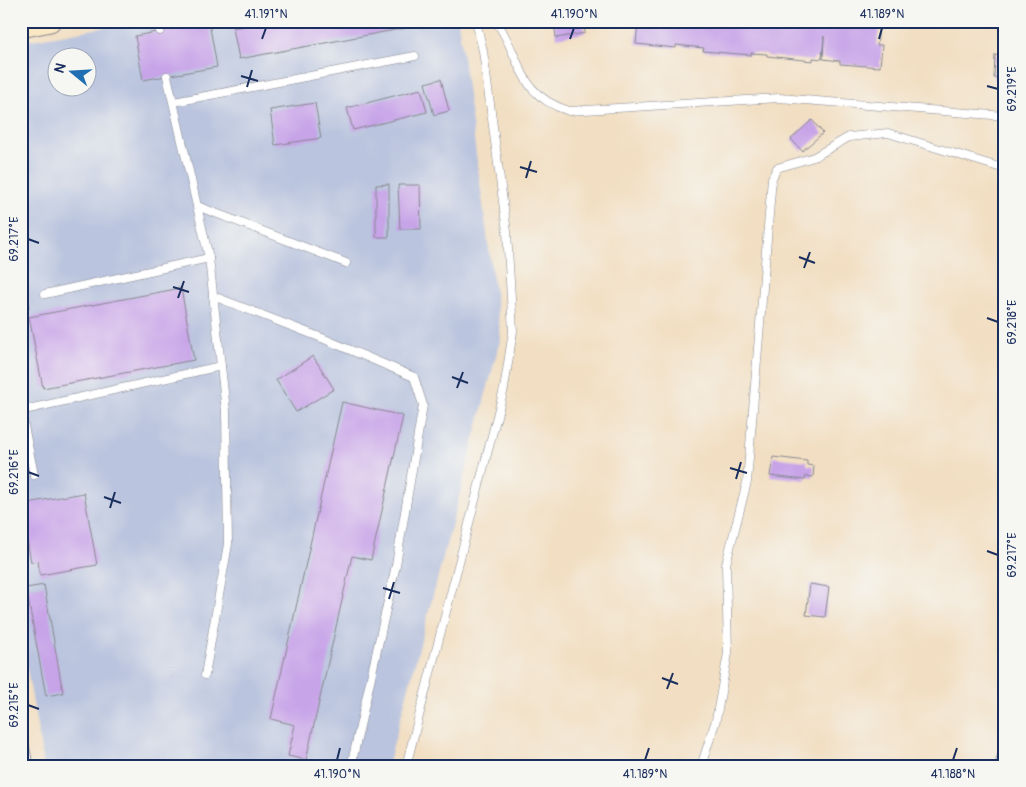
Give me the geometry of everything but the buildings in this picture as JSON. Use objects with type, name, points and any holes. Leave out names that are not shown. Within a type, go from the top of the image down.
[{"type":"street","points":[[21,27],[50,21]]},
{"type":"street","points":[[21,745],[26,766]]},
{"type":"street","points":[[1003,766],[1005,758]]},
{"type":"lane","points":[[157,21],[160,31]]},
{"type":"lane","points":[[406,766],[504,388],[513,331],[507,232],[483,51],[476,21]]},
{"type":"lane","points":[[496,21],[536,95],[551,105],[569,111],[779,98],[1005,116]]},
{"type":"lane","points":[[174,102],[415,56]]},
{"type":"lane","points":[[167,76],[209,258],[226,411],[228,544],[205,675]]},
{"type":"lane","points":[[700,766],[716,720],[728,653],[726,564],[747,482],[772,178],[777,168],[814,157],[849,137],[888,133],[1005,169]]},
{"type":"lane","points":[[197,206],[346,264]]},
{"type":"lane","points":[[45,294],[209,258]]},
{"type":"lane","points":[[213,296],[322,338],[414,377],[423,405],[396,565],[352,762]]},
{"type":"lane","points":[[34,475],[22,416],[24,410],[221,366]]},
{"type":"shaded area","points":[[140,21],[458,21],[501,337],[388,766],[44,766],[21,635],[21,42]]}]
